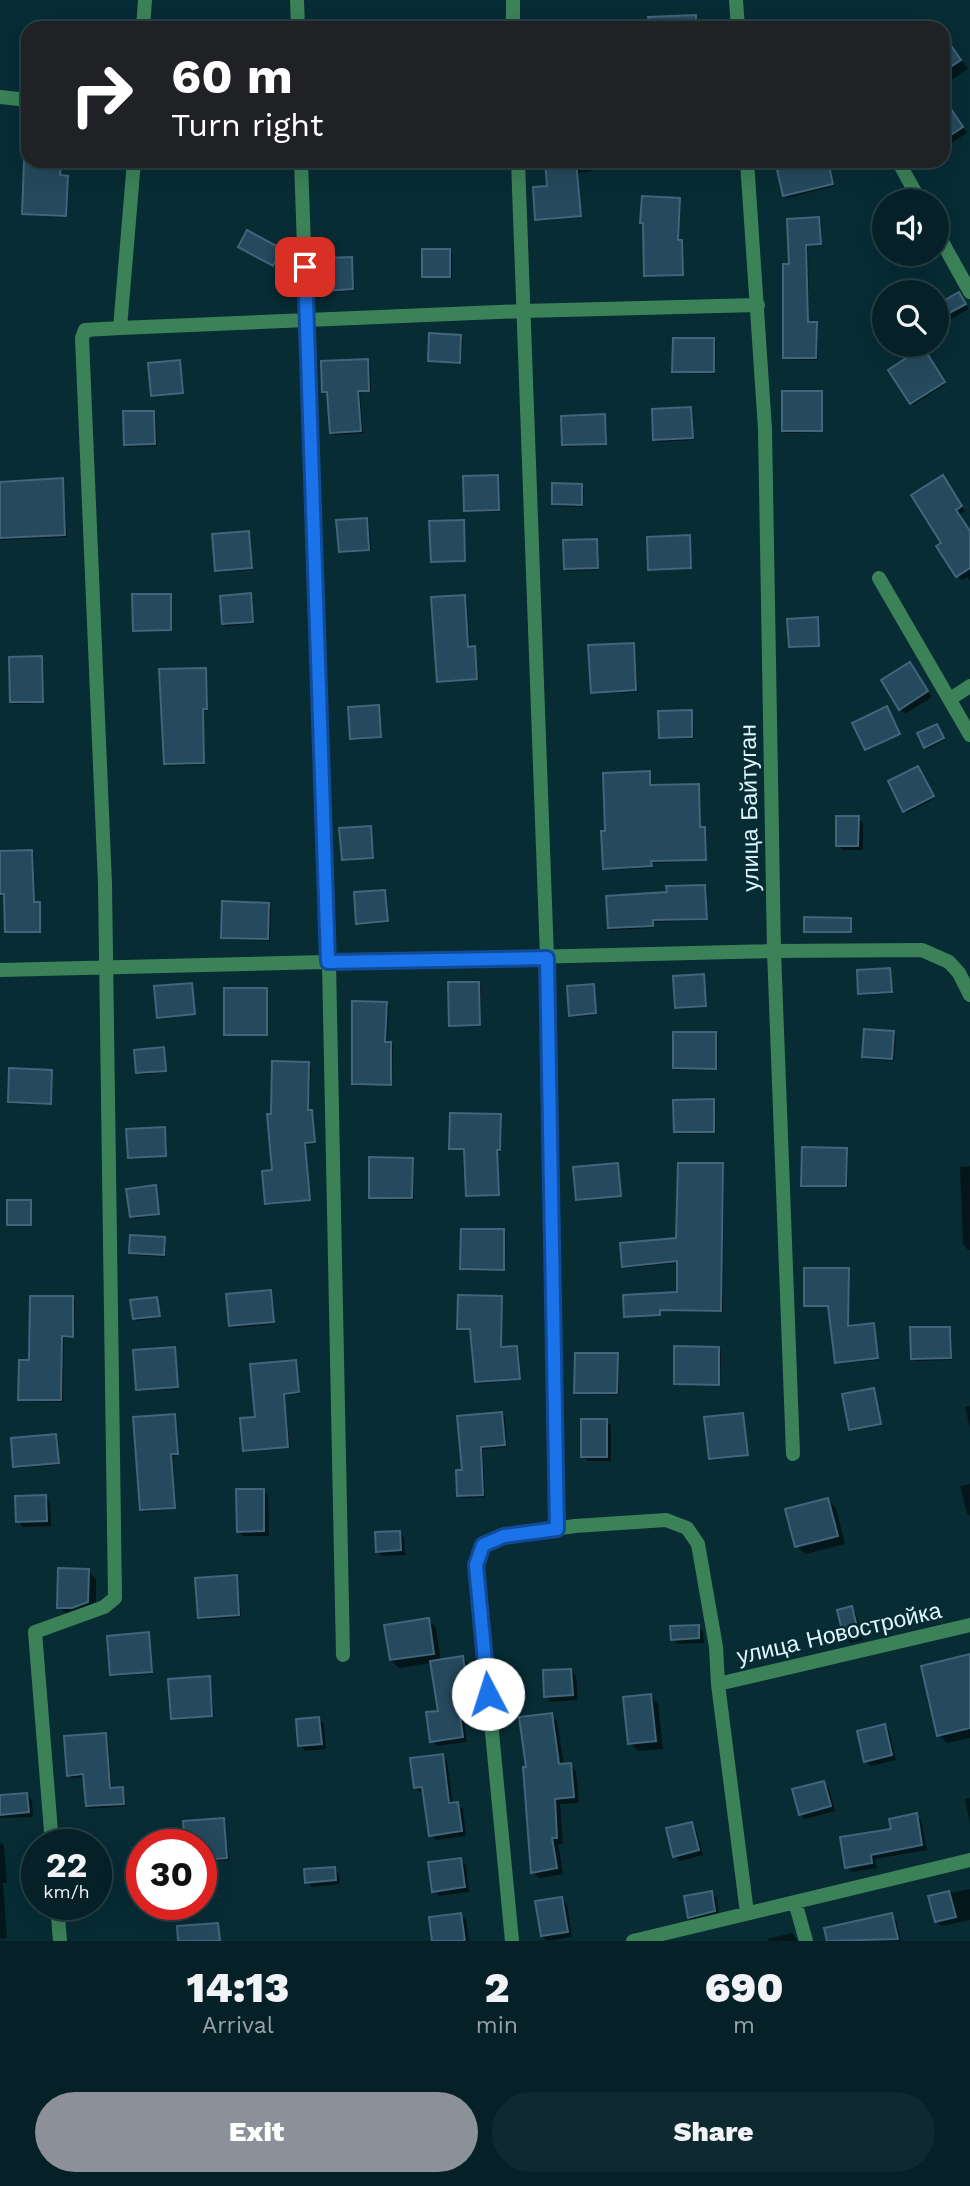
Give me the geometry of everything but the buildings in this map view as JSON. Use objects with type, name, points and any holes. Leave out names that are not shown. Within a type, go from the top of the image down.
[{"type":"street","points":[[144,21],[145,0]]},
{"type":"street","points":[[297,0],[298,21]]},
{"type":"street","points":[[513,0],[513,21]]},
{"type":"street","points":[[736,0],[738,21]]},
{"type":"street","points":[[0,97],[21,99]]},
{"type":"street","points":[[120,328],[133,168]]},
{"type":"street","points":[[302,168],[328,962],[343,1656]]},
{"type":"street","points":[[518,168],[547,958],[557,1529]]},
{"type":"street","name":"улица Байтуган","points":[[748,168],[765,429],[774,951],[793,1454]]},
{"type":"street","points":[[902,168],[913,189]]},
{"type":"street","points":[[949,254],[970,292]]},
{"type":"street","points":[[51,1829],[35,1632],[104,1607],[115,1598],[105,884],[82,338],[85,330],[523,311],[758,305]]},
{"type":"street","points":[[879,578],[970,735]]},
{"type":"street","points":[[950,699],[970,686]]},
{"type":"street","points":[[0,970],[774,951],[922,950],[949,961],[959,973],[970,995]]},
{"type":"street","points":[[512,1941],[476,1565],[483,1545],[504,1536],[557,1529],[666,1520],[687,1528],[698,1544],[716,1647],[718,1684],[747,1913]]},
{"type":"street","name":"улица Новостройка","points":[[718,1684],[970,1625]]},
{"type":"street","points":[[633,1941],[669,1937],[747,1913],[970,1860]]},
{"type":"street","points":[[795,1902],[806,1941]]},
{"type":"street","points":[[58,1920],[60,1941]]},
{"type":"route","points":[[305,267],[328,962],[547,958],[557,1529],[504,1536],[483,1545],[476,1565],[488,1694]]}]
